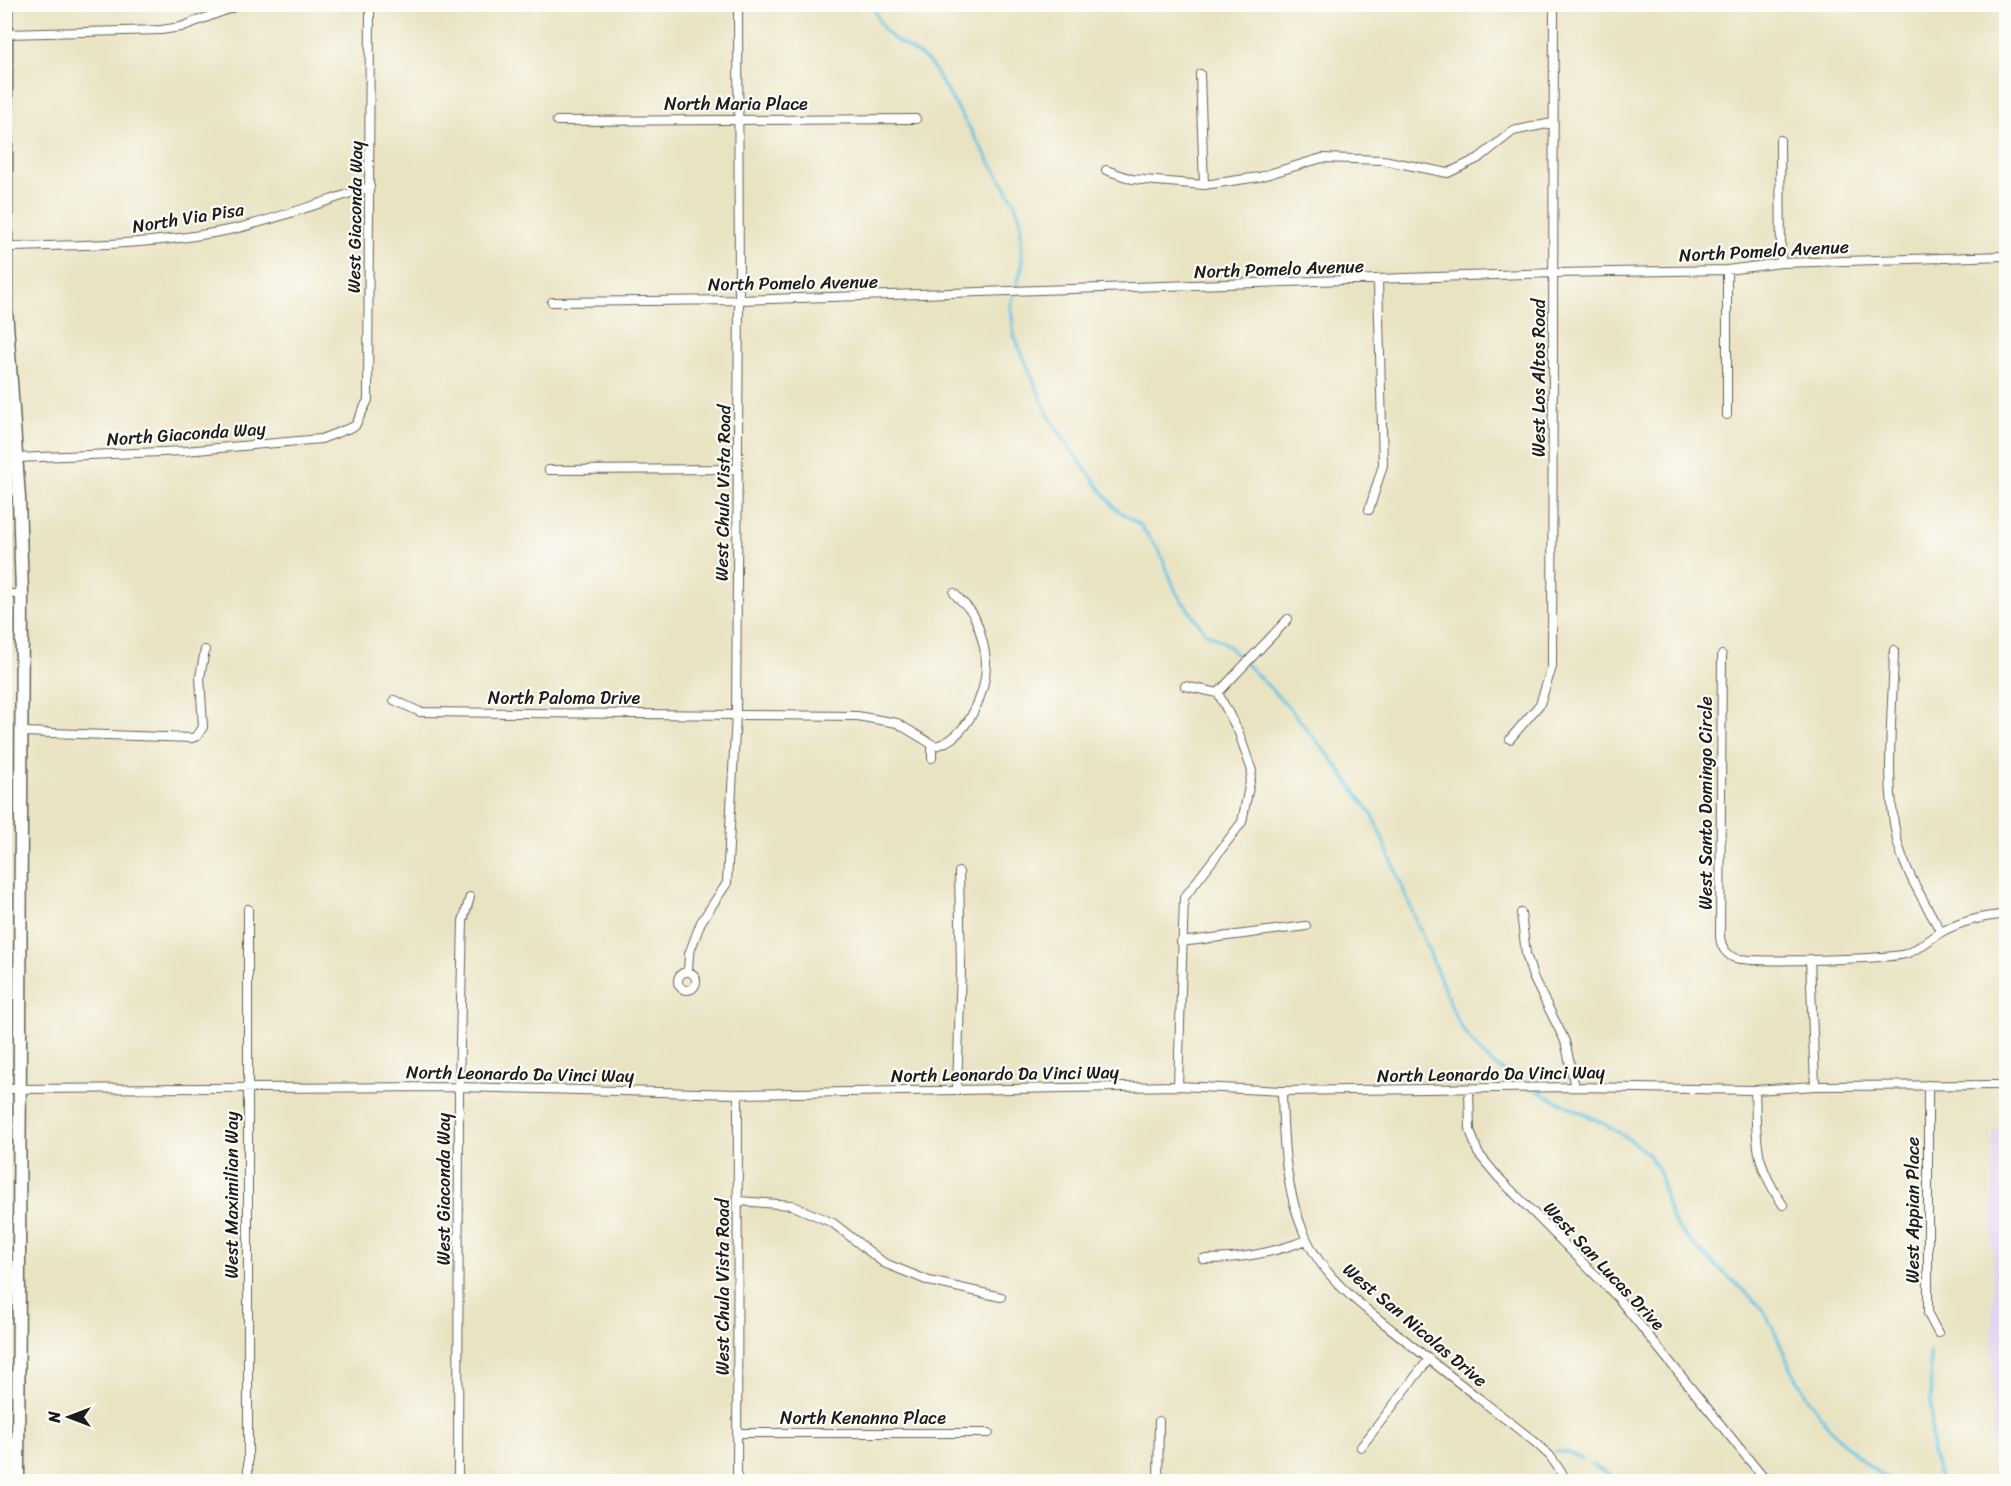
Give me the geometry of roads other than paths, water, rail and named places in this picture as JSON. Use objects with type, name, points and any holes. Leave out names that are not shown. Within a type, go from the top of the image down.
[{"type":"main road","points":[[6,4],[8,355],[16,458],[22,594],[18,1482]]},
{"type":"street","points":[[6,34],[161,30],[181,27],[242,4]]},
{"type":"street","name":"West Giaconda Way","points":[[354,426],[368,400],[370,4]]},
{"type":"street","name":"West Chula Vista Road","points":[[688,972],[689,954],[701,922],[727,883],[736,714],[740,300],[738,4]]},
{"type":"street","name":"West Los Altos Road","points":[[1510,739],[1540,704],[1552,667],[1555,273],[1552,123],[1554,4]]},
{"type":"street","points":[[1200,74],[1204,184]]},
{"type":"street","name":"North Maria Place","points":[[557,121],[916,119]]},
{"type":"street","points":[[1106,170],[1132,179],[1204,184],[1259,177],[1322,158],[1383,160],[1448,173],[1479,158],[1513,132],[1552,123]]},
{"type":"street","points":[[1780,140],[1781,263]]},
{"type":"street","name":"North Via Pisa","points":[[6,247],[116,244],[200,235],[236,228],[370,187]]},
{"type":"street","name":"North Pomelo Avenue","points":[[552,302],[740,300],[1378,281],[1555,273],[1727,270],[1781,263],[2007,256]]},
{"type":"street","points":[[1727,270],[1727,415]]},
{"type":"street","points":[[1369,510],[1383,465],[1378,281]]},
{"type":"street","name":"North Giaconda Way","points":[[16,458],[185,452],[321,439],[354,426]]},
{"type":"street","points":[[549,470],[738,469]]},
{"type":"street","points":[[932,758],[932,745],[946,743],[966,724],[981,694],[986,663],[975,616],[954,593]]},
{"type":"street","points":[[4,594],[22,594]]},
{"type":"street","points":[[1218,693],[1288,619]]},
{"type":"street","points":[[22,732],[192,738],[197,736],[202,727],[200,677],[205,651]]},
{"type":"street","points":[[1894,651],[1891,797],[1898,841],[1915,885],[1941,932]]},
{"type":"street","name":"West Santo Domingo Circle","points":[[1722,655],[1720,953],[1737,958],[1810,959]]},
{"type":"street","points":[[1185,686],[1218,693]]},
{"type":"street","points":[[1178,1086],[1181,942],[1185,898],[1242,822],[1252,771],[1239,733],[1218,693]]},
{"type":"street","name":"North Paloma Drive","points":[[394,700],[420,712],[857,716],[897,723],[932,745]]},
{"type":"street","points":[[957,1089],[961,968],[959,872]]},
{"type":"street","name":"West Giaconda Way","points":[[458,1482],[459,1087],[463,921],[470,897]]},
{"type":"street","name":"West Maximilian Way","points":[[248,909],[246,1089],[248,1482]]},
{"type":"street","points":[[1521,913],[1528,962],[1565,1041],[1575,1087]]},
{"type":"street","points":[[1815,1086],[1810,959],[1904,954],[1941,932],[1976,920],[2007,915]]},
{"type":"street","points":[[1181,942],[1306,926]]},
{"type":"street","name":"West Appian Place","points":[[1928,1085],[1928,1314],[1938,1333]]},
{"type":"street","name":"North Leonardo Da Vinci Way","points":[[4,1089],[459,1087],[738,1094],[1178,1086],[1282,1091],[1575,1087],[1755,1090],[1815,1086],[2007,1085]]},
{"type":"street","name":"West San Lucas Drive","points":[[1469,1090],[1470,1130],[1478,1153],[1498,1177],[1618,1298],[1767,1482]]},
{"type":"street","points":[[1755,1090],[1757,1152],[1765,1179],[1783,1205]]},
{"type":"street","name":"West San Nicolas Drive","points":[[1282,1091],[1283,1150],[1287,1178],[1307,1240],[1331,1277],[1361,1305],[1535,1442],[1550,1456],[1568,1482]]},
{"type":"street","name":"West Chula Vista Road","points":[[737,1482],[738,1094]]},
{"type":"street","points":[[739,1201],[791,1204],[833,1223],[884,1263],[929,1281],[1001,1297]]},
{"type":"street","points":[[1203,1259],[1234,1259],[1273,1253],[1307,1240]]},
{"type":"street","points":[[1361,1447],[1429,1359]]},
{"type":"street","points":[[1158,1482],[1159,1421]]},
{"type":"street","name":"North Kenanna Place","points":[[737,1433],[989,1433]]},
{"type":"waterway","points":[[872,4],[885,31],[896,41],[921,55],[931,65],[1014,201],[1021,221],[1022,266],[1011,305],[1014,335],[1047,412],[1067,445],[1115,508],[1140,525],[1159,550],[1177,594],[1205,632],[1225,643],[1285,703],[1331,758],[1373,816],[1457,1020],[1472,1043],[1487,1059],[1528,1086]]},
{"type":"waterway","points":[[1536,1090],[1619,1133],[1652,1159],[1661,1179],[1669,1210],[1679,1229],[1762,1308],[1786,1359],[1809,1400],[1833,1431],[1860,1459],[1892,1482]]},
{"type":"waterway","points":[[1930,1353],[1932,1453],[1941,1482]]},
{"type":"waterway","points":[[1556,1451],[1582,1459]]},
{"type":"waterway","points":[[1591,1464],[1621,1482]]}]
